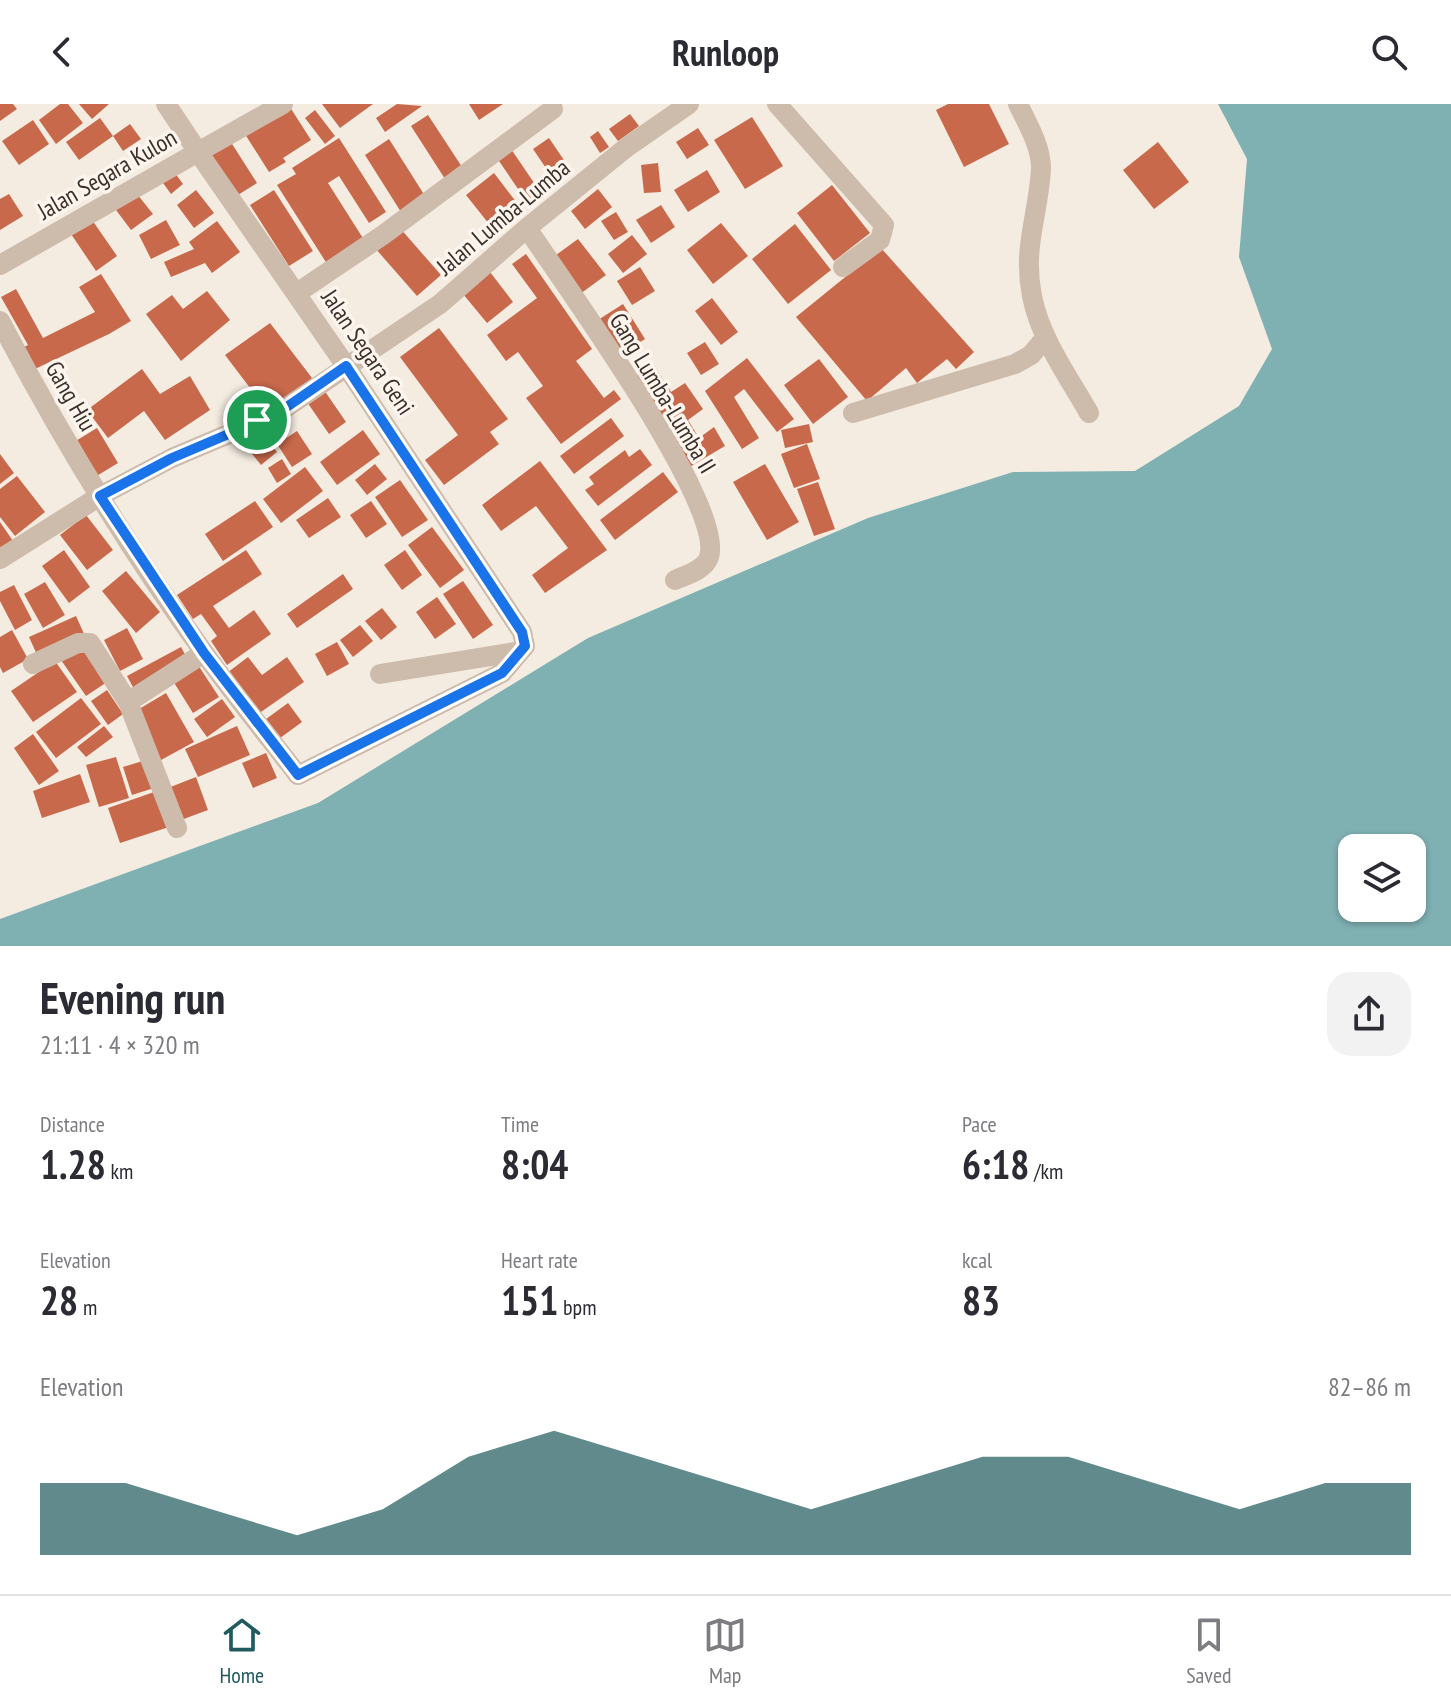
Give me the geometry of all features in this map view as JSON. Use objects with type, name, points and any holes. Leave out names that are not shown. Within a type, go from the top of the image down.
[{"type":"street","name":"Jalan Segara Geni","points":[[166,104],[346,366],[521,641]]},
{"type":"street","name":"Jalan Segara Kulon","points":[[0,265],[283,104]]},
{"type":"street","name":"Jalan Lumba-Lumba","points":[[100,496],[172,458],[278,413],[440,304],[627,147],[689,104]]},
{"type":"street","points":[[777,104],[884,225],[880,240],[843,267]]},
{"type":"street","points":[[1018,104],[1036,144],[1041,165],[1028,245],[1032,297],[1046,337],[1089,413]]},
{"type":"street","points":[[297,293],[383,235],[553,109]]},
{"type":"street","name":"Gang Lumba-Lumba II","points":[[527,228],[632,385],[688,481],[709,534],[709,558],[703,567],[675,580]]},
{"type":"street","name":"Gang Hiu","points":[[0,321],[38,393],[100,496],[204,653],[298,775],[502,673],[521,641]]},
{"type":"street","points":[[853,413],[1015,364],[1031,355],[1046,337]]},
{"type":"street","points":[[0,559],[100,496]]},
{"type":"street","points":[[380,674],[521,641]]},
{"type":"street","points":[[33,664],[78,643],[90,643],[128,702],[177,828]]},
{"type":"street","points":[[128,702],[204,653]]},
{"type":"water","points":[[1218,104],[1451,104],[1451,946],[0,946],[0,919],[318,803],[588,638],[868,518],[1013,472],[1135,471],[1239,406],[1272,349],[1239,257],[1247,159]]},
{"type":"building","points":[[0,104],[13,104],[17,109],[0,121]]},
{"type":"building","points":[[60,104],[68,104],[83,123],[56,144],[39,120]]},
{"type":"building","points":[[79,104],[109,104],[92,119]]},
{"type":"building","points":[[288,104],[311,140],[283,158],[286,162],[269,172],[243,131]]},
{"type":"building","points":[[322,104],[373,104],[340,128]]},
{"type":"building","points":[[397,104],[422,106],[385,132],[376,118]]},
{"type":"building","points":[[469,104],[503,104],[479,120]]},
{"type":"building","points":[[948,104],[989,104],[1009,144],[964,167],[936,110]]},
{"type":"building","points":[[315,110],[335,136],[325,144],[305,118]]},
{"type":"building","points":[[630,114],[639,126],[618,141],[609,129]]},
{"type":"building","points":[[428,115],[464,170],[447,182],[411,126]]},
{"type":"building","points":[[752,117],[783,166],[745,189],[714,140]]},
{"type":"building","points":[[100,118],[113,136],[79,160],[66,142]]},
{"type":"building","points":[[33,120],[49,144],[19,165],[2,141]]},
{"type":"building","points":[[130,124],[141,139],[123,151],[113,136]]},
{"type":"building","points":[[698,128],[709,145],[687,159],[676,142]]},
{"type":"building","points":[[598,131],[609,147],[600,153],[590,137]]},
{"type":"building","points":[[227,136],[257,183],[233,198],[203,151]]},
{"type":"building","points":[[339,138],[386,212],[369,223],[339,176],[328,183],[366,243],[329,267],[277,185],[296,174],[292,168]]},
{"type":"building","points":[[549,138],[570,169],[554,180],[533,149]]},
{"type":"building","points":[[389,139],[425,196],[401,212],[365,155]]},
{"type":"building","points":[[1158,142],[1189,182],[1154,209],[1123,170]]},
{"type":"building","points":[[511,149],[543,196],[529,205],[497,158]]},
{"type":"building","points":[[658,163],[661,192],[644,193],[641,165]]},
{"type":"building","points":[[707,170],[720,192],[688,212],[674,190]]},
{"type":"building","points":[[175,173],[183,184],[171,194],[163,183]]},
{"type":"building","points":[[494,173],[520,207],[493,229],[466,195]]},
{"type":"building","points":[[832,185],[870,233],[834,261],[797,213]]},
{"type":"building","points":[[598,189],[612,207],[585,229],[571,211]]},
{"type":"building","points":[[196,190],[214,213],[194,228],[177,205]]},
{"type":"building","points":[[274,190],[313,251],[289,266],[250,205]]},
{"type":"building","points":[[9,194],[23,216],[0,230],[0,199]]},
{"type":"building","points":[[137,194],[153,214],[131,230],[116,210]]},
{"type":"building","points":[[661,205],[675,227],[651,243],[636,220]]},
{"type":"building","points":[[616,212],[628,232],[614,240],[601,221]]},
{"type":"building","points":[[90,217],[117,256],[96,271],[69,231]]},
{"type":"building","points":[[166,220],[180,245],[151,259],[139,235]]},
{"type":"building","points":[[217,221],[240,252],[212,273],[205,263],[171,277],[164,262],[194,249],[189,242]]},
{"type":"building","points":[[721,223],[748,256],[713,284],[687,250]]},
{"type":"building","points":[[795,224],[831,270],[788,304],[752,259]]},
{"type":"building","points":[[399,227],[441,275],[417,296],[375,248]]},
{"type":"building","points":[[632,235],[647,254],[623,273],[608,254]]},
{"type":"building","points":[[578,239],[606,275],[580,294],[552,258]]},
{"type":"building","points":[[881,248],[974,352],[956,369],[947,359],[917,383],[906,368],[867,401],[796,317]]},
{"type":"building","points":[[526,254],[592,349],[576,361],[604,398],[614,390],[621,399],[561,444],[526,398],[543,386],[518,352],[506,361],[487,335],[537,298],[512,264]]},
{"type":"building","points":[[640,267],[655,291],[632,305],[617,281]]},
{"type":"building","points":[[490,272],[513,302],[487,323],[463,294]]},
{"type":"building","points":[[101,274],[131,321],[35,369],[24,347],[28,345],[1,297],[16,289],[43,338],[95,312],[79,287]]},
{"type":"building","points":[[207,291],[230,320],[181,361],[146,314],[172,295],[183,309]]},
{"type":"building","points":[[712,298],[738,332],[721,345],[695,311]]},
{"type":"building","points":[[623,304],[645,339],[620,355],[598,320]]},
{"type":"building","points":[[270,323],[312,378],[278,404],[273,397],[263,405],[225,355]]},
{"type":"building","points":[[439,328],[508,419],[490,432],[499,444],[444,485],[425,460],[458,435],[400,357]]},
{"type":"building","points":[[705,342],[719,364],[701,375],[687,353]]},
{"type":"building","points":[[747,358],[794,419],[777,432],[744,389],[734,397],[759,438],[742,449],[705,391]]},
{"type":"building","points":[[819,359],[848,397],[813,424],[784,385]]},
{"type":"building","points":[[654,365],[671,392],[685,383],[703,409],[688,420],[699,438],[714,427],[725,446],[686,469],[636,376]]},
{"type":"building","points":[[142,369],[160,394],[190,376],[210,410],[165,440],[144,411],[108,438],[87,410]]},
{"type":"building","points":[[324,390],[346,422],[329,434],[307,402]]},
{"type":"building","points":[[611,418],[624,436],[574,474],[560,456]]},
{"type":"building","points":[[809,424],[813,442],[785,448],[781,430]]},
{"type":"building","points":[[97,428],[118,463],[95,477],[74,442]]},
{"type":"building","points":[[363,430],[380,454],[337,485],[320,462]]},
{"type":"building","points":[[260,431],[277,452],[261,465],[244,444]]},
{"type":"building","points":[[297,431],[312,454],[292,467],[277,444]]},
{"type":"building","points":[[807,444],[820,479],[794,488],[781,454]]},
{"type":"building","points":[[640,449],[652,465],[598,506],[585,490],[594,484],[589,477],[625,450],[629,457]]},
{"type":"building","points":[[0,454],[14,473],[0,484]]},
{"type":"building","points":[[282,459],[291,474],[277,483],[268,468]]},
{"type":"building","points":[[540,461],[607,550],[545,593],[532,575],[568,548],[536,506],[501,531],[482,505]]},
{"type":"building","points":[[375,464],[387,479],[367,495],[355,480]]},
{"type":"building","points":[[765,464],[799,522],[767,540],[733,482]]},
{"type":"building","points":[[305,467],[323,491],[281,523],[263,499]]},
{"type":"building","points":[[663,472],[678,492],[615,540],[600,520]]},
{"type":"building","points":[[17,476],[45,512],[15,536],[0,517],[0,489]]},
{"type":"building","points":[[400,480],[428,520],[402,537],[375,497]]},
{"type":"building","points":[[818,482],[835,529],[814,536],[797,489]]},
{"type":"building","points":[[328,498],[341,517],[309,538],[296,520]]},
{"type":"building","points":[[255,501],[273,527],[223,561],[205,534]]},
{"type":"building","points":[[371,501],[387,524],[366,538],[350,515]]},
{"type":"building","points":[[86,515],[113,550],[87,570],[60,535]]},
{"type":"building","points":[[0,522],[13,541],[0,550]]},
{"type":"building","points":[[432,527],[464,570],[440,588],[408,545]]},
{"type":"building","points":[[64,550],[90,587],[69,603],[42,566]]},
{"type":"building","points":[[246,550],[262,574],[213,606],[229,628],[254,610],[271,634],[227,665],[211,641],[217,636],[201,614],[193,619],[177,595]]},
{"type":"building","points":[[405,550],[422,575],[402,590],[384,565]]},
{"type":"building","points":[[126,571],[160,612],[136,633],[102,591]]},
{"type":"building","points":[[343,574],[353,589],[297,628],[287,614]]},
{"type":"building","points":[[463,581],[493,625],[473,639],[443,594]]},
{"type":"building","points":[[45,582],[65,615],[43,628],[24,594]]},
{"type":"building","points":[[14,585],[32,620],[15,630],[0,601],[0,592]]},
{"type":"building","points":[[437,597],[456,624],[435,639],[416,612]]},
{"type":"building","points":[[382,608],[397,627],[381,640],[365,621]]},
{"type":"building","points":[[76,616],[85,636],[38,657],[29,637]]},
{"type":"building","points":[[360,625],[373,641],[353,657],[340,640]]},
{"type":"building","points":[[127,628],[143,659],[120,671],[104,640]]},
{"type":"building","points":[[12,630],[28,659],[3,673],[0,667],[0,637]]},
{"type":"building","points":[[337,642],[349,664],[327,676],[315,654]]},
{"type":"building","points":[[82,645],[107,682],[86,696],[61,660]]},
{"type":"building","points":[[181,647],[188,660],[134,689],[127,676]]},
{"type":"building","points":[[248,657],[262,675],[287,657],[304,682],[258,714],[227,673]]},
{"type":"building","points":[[55,661],[77,692],[33,722],[11,691]]},
{"type":"building","points":[[198,665],[219,697],[193,713],[173,681]]},
{"type":"building","points":[[107,690],[123,714],[108,725],[91,701]]},
{"type":"building","points":[[166,693],[194,742],[161,760],[134,712]]},
{"type":"building","points":[[81,698],[101,724],[56,758],[36,732]]},
{"type":"building","points":[[222,699],[235,717],[207,737],[194,719]]},
{"type":"building","points":[[288,703],[302,722],[276,741],[262,722]]},
{"type":"building","points":[[104,726],[113,737],[86,757],[77,747]]},
{"type":"building","points":[[237,726],[250,755],[198,777],[185,749]]},
{"type":"building","points":[[33,734],[59,771],[39,785],[14,748]]},
{"type":"building","points":[[266,753],[277,778],[253,788],[242,763]]},
{"type":"building","points":[[116,757],[129,798],[99,807],[86,765]]},
{"type":"building","points":[[146,760],[154,788],[132,795],[123,767]]},
{"type":"building","points":[[80,774],[90,802],[42,818],[33,791]]},
{"type":"building","points":[[196,777],[208,810],[181,820],[168,788]]},
{"type":"building","points":[[157,791],[169,827],[120,843],[108,808]]},
{"type":"route","points":[[346,366],[525,641],[525,646],[502,673],[298,775],[204,653],[100,496],[172,458],[257,420],[278,413],[346,366]]}]
